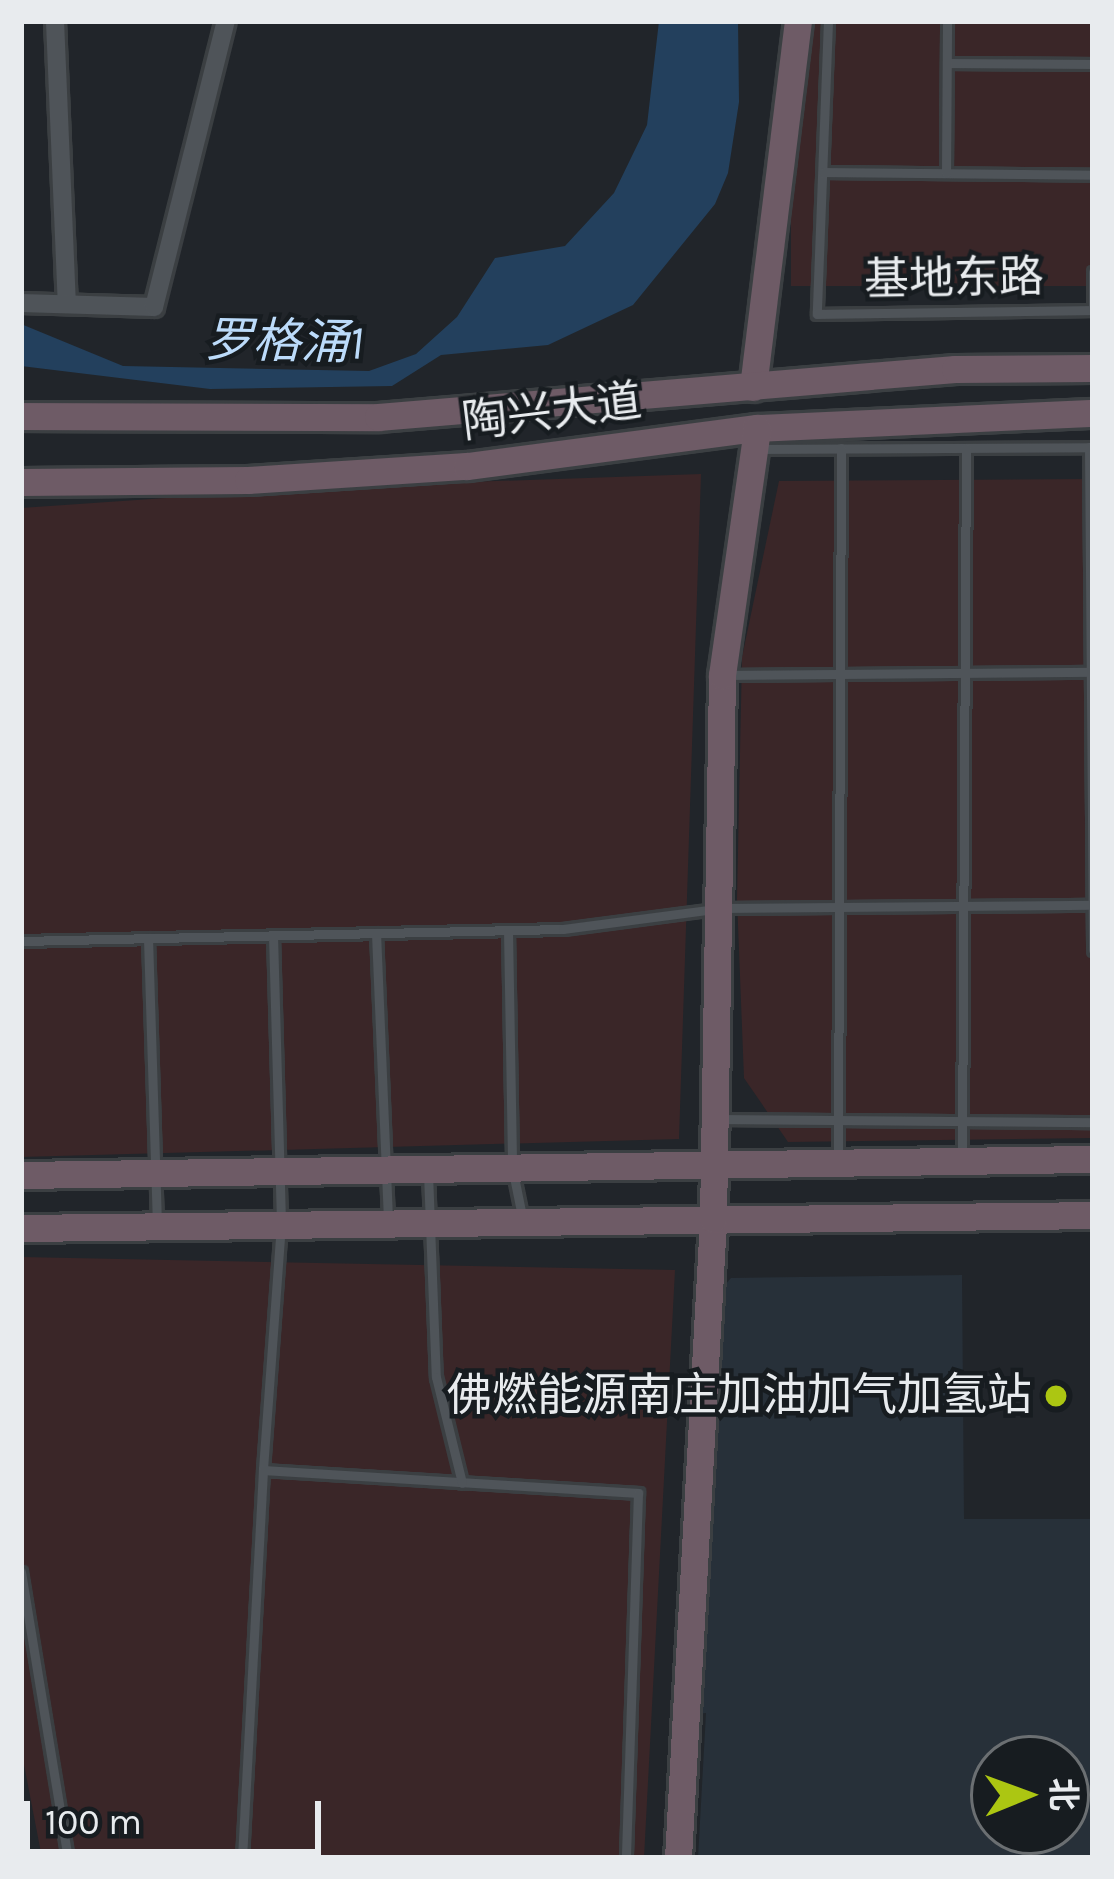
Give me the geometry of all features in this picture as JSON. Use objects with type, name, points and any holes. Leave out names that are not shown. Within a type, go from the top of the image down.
[{"type":"street","points":[[56,21],[67,304]]},
{"type":"street","points":[[21,303],[154,307],[226,21]]},
{"type":"street","points":[[754,387],[798,21]]},
{"type":"street","name":"陶兴大道","points":[[21,416],[378,416],[955,369],[1093,368]]},
{"type":"street","name":"陶兴大道","points":[[21,482],[248,480],[467,466],[1093,413]]},
{"type":"street","points":[[678,1858],[712,1220],[722,908],[722,675],[756,438]]},
{"type":"street","points":[[21,1175],[1093,1159]]},
{"type":"street","points":[[21,1228],[1093,1215]]},
{"type":"lane","points":[[828,21],[824,172],[1093,175]]},
{"type":"lane","points":[[946,173],[947,21]]},
{"type":"lane","points":[[947,63],[1093,64]]},
{"type":"lane","name":"基地东路","points":[[824,172],[817,314],[1093,310]]},
{"type":"lane","points":[[1093,272],[1093,310]]},
{"type":"lane","points":[[756,438],[841,448],[1091,447],[1093,950]]},
{"type":"lane","points":[[838,1162],[841,448]]},
{"type":"lane","points":[[962,1161],[965,448]]},
{"type":"lane","points":[[722,675],[1092,672]]},
{"type":"lane","points":[[21,941],[508,930],[722,908],[1093,905]]},
{"type":"lane","points":[[508,930],[512,1167],[523,1222]]},
{"type":"lane","points":[[376,933],[380,1169],[389,1223]]},
{"type":"lane","points":[[242,1858],[281,1225],[273,935]]},
{"type":"lane","points":[[148,938],[151,1173],[158,1226]]},
{"type":"lane","points":[[715,1119],[1093,1122]]},
{"type":"lane","points":[[428,1169],[436,1377],[463,1483]]},
{"type":"lane","points":[[263,1470],[638,1493],[626,1858]]},
{"type":"lane","points":[[21,1572],[68,1858]]},
{"type":"shaded area","points":[[791,21],[1093,21],[1093,286],[791,286]]},
{"type":"shaded area","points":[[701,474],[679,1139],[21,1157],[21,508],[325,487]]},
{"type":"shaded area","points":[[1093,479],[1093,1138],[788,1142],[744,1078],[737,899],[742,657],[779,481]]},
{"type":"shaded area","points":[[21,1257],[675,1270],[644,1858],[42,1858],[21,1749]]},
{"type":"shaded area","points":[[962,1275],[964,1519],[1093,1519],[1093,1858],[698,1858],[706,1713],[695,1714],[715,1296],[731,1278]]},
{"type":"water","points":[[659,21],[738,21],[739,102],[728,173],[715,204],[633,305],[548,345],[441,355],[392,386],[210,389],[21,366],[21,324],[123,366],[369,371],[416,354],[457,317],[495,258],[565,246],[614,193],[647,125]]},
{"type":"place","name":"佛燃能源南庄加油加气加氢站","points":[[1056,1396]]},
{"type":"water label","name":"罗格涌1","points":[[284,342]]}]
